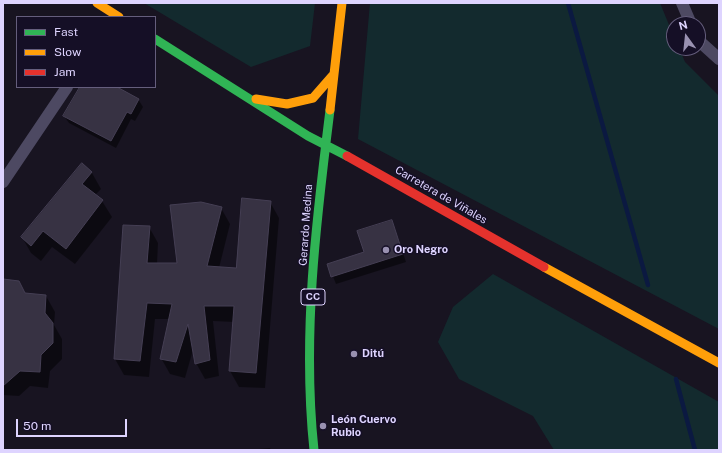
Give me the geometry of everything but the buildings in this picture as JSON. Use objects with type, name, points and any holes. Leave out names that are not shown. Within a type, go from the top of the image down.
[{"type":"main road","points":[[97,3],[116,16]]},
{"type":"main road","name":"Gerardo Medina","points":[[314,450],[309,390],[312,310],[320,186],[342,3]]},
{"type":"main road","name":"Carretera de Viñales","points":[[156,41],[308,136],[326,144],[455,218],[719,364]]},
{"type":"main road","points":[[249,98],[287,104],[313,98],[334,74]]},
{"type":"street","points":[[682,3],[688,16]]},
{"type":"street","points":[[706,47],[719,59]]},
{"type":"street","points":[[3,182],[66,88]]},
{"type":"green space","points":[[144,3],[315,3],[310,46],[251,67]]},
{"type":"green space","points":[[370,3],[660,3],[666,18],[666,56],[682,56],[685,62],[719,96],[719,329],[358,139]]},
{"type":"green space","points":[[493,274],[719,402],[719,450],[554,450],[533,416],[459,379],[438,342],[453,307]]},
{"type":"waterway","points":[[568,3],[648,285]]},
{"type":"waterway","points":[[676,379],[695,450]]},
{"type":"traffic: fast","points":[[156,40],[308,136],[347,156]]},
{"type":"traffic: fast","points":[[314,450],[309,365],[310,322],[312,280],[320,194],[330,110]]},
{"type":"traffic: slow","points":[[97,3],[117,16]]},
{"type":"traffic: slow","points":[[330,110],[342,3]]},
{"type":"traffic: slow","points":[[256,99],[287,104],[313,98],[334,74]]},
{"type":"traffic: slow","points":[[544,267],[719,363]]},
{"type":"traffic: jam","points":[[347,156],[544,267]]},
{"type":"place","name":"Oro Negro","points":[[386,250]]},
{"type":"place","name":"Ditú","points":[[354,354]]},
{"type":"place","name":"León Cuervo Rubio","points":[[323,426]]}]
